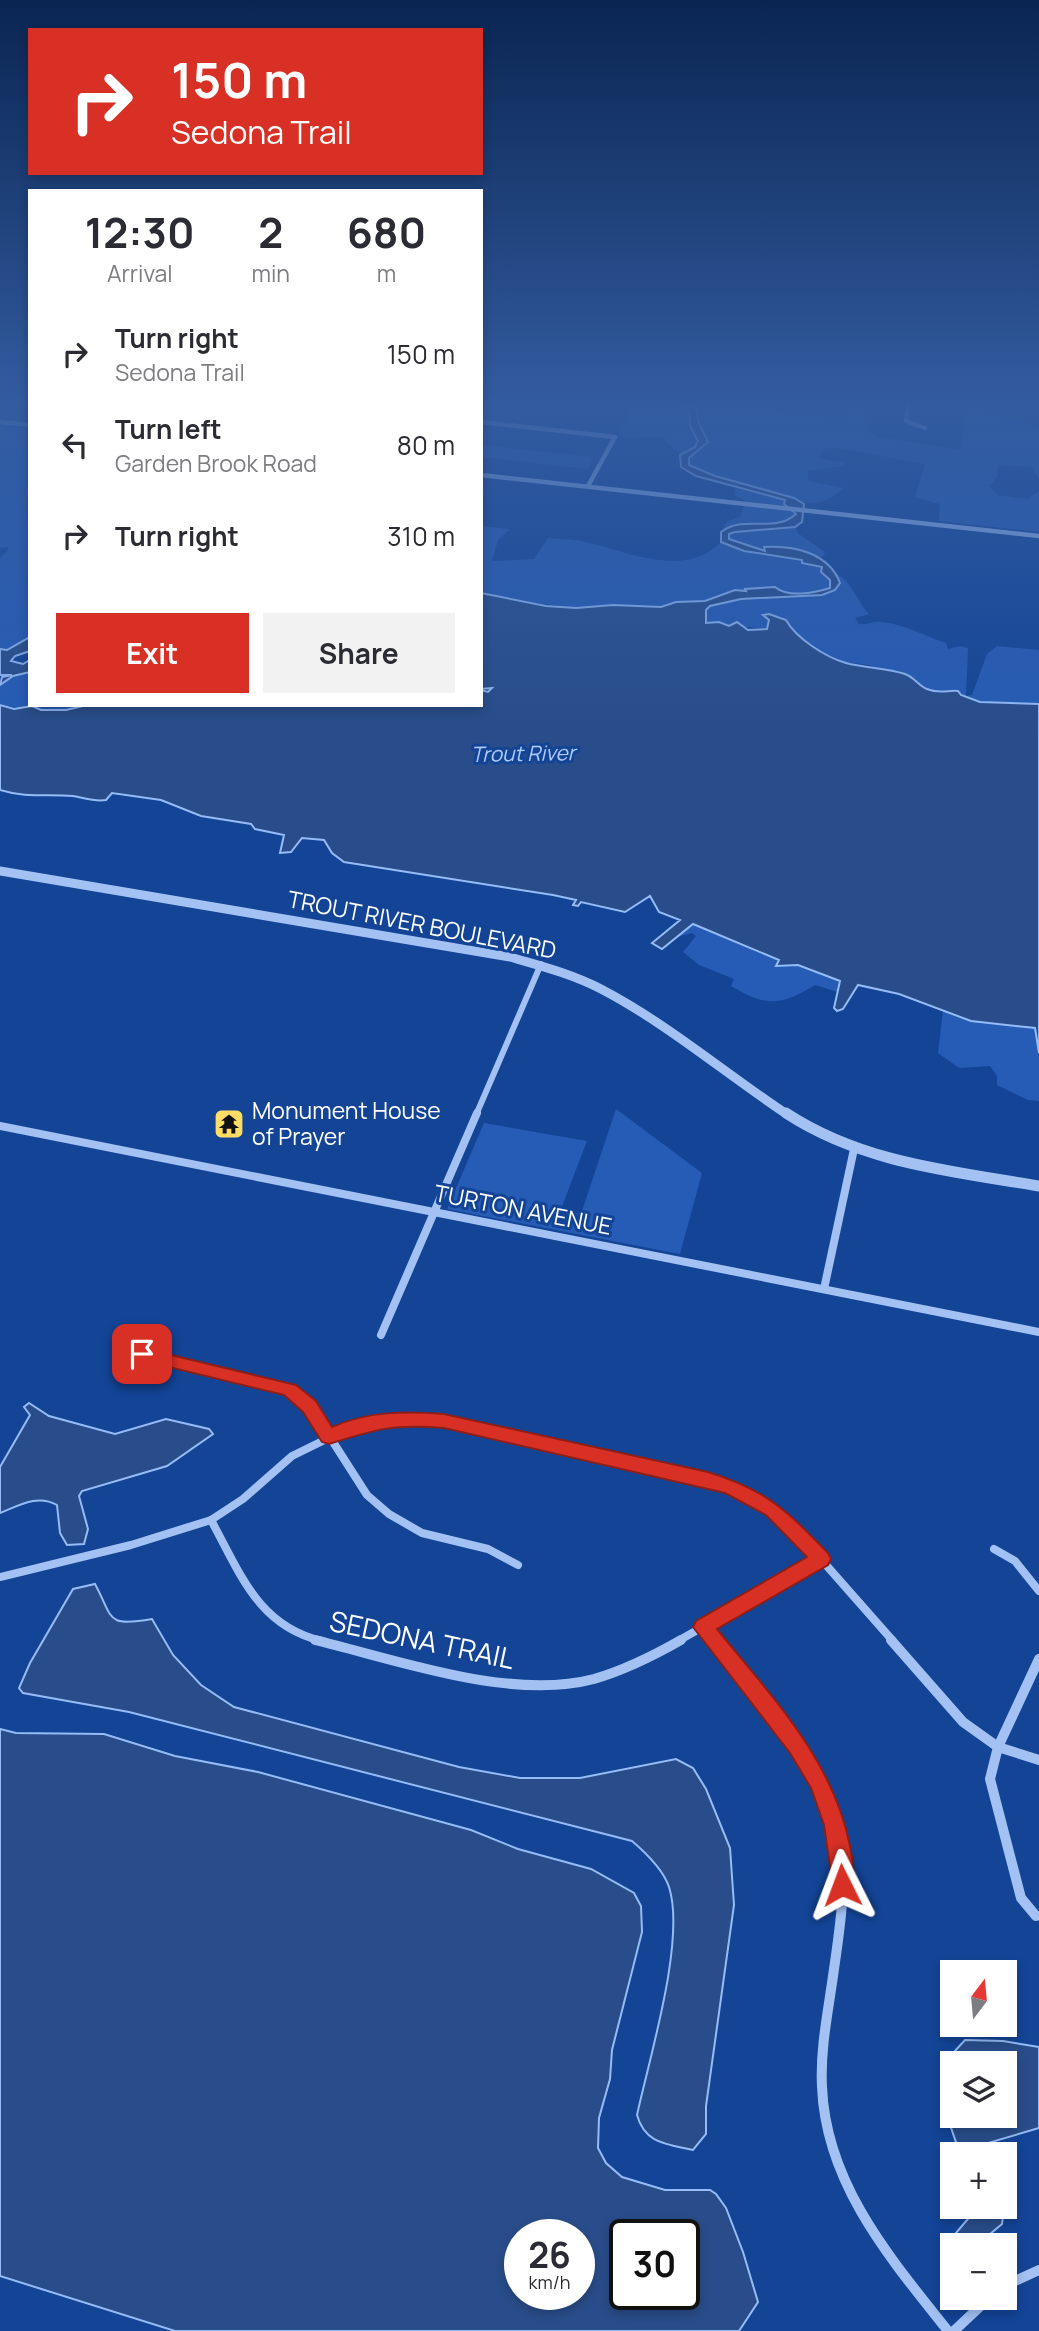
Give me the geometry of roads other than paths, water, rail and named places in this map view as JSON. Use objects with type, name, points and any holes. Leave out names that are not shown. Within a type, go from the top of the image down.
[{"type":"street","points":[[850,515],[1039,536]]},
{"type":"street","name":"TROUT RIVER BOULEVARD","points":[[0,870],[541,964],[580,977],[616,995],[797,1119],[854,1149],[1039,1186]]},
{"type":"street","points":[[381,1335],[541,964]]},
{"type":"street","name":"TURTON AVENUE","points":[[0,1126],[1039,1332]]},
{"type":"street","points":[[824,1289],[854,1149]]},
{"type":"street","points":[[124,1359],[142,1354],[278,1385],[300,1396],[367,1495],[391,1517],[431,1536],[505,1553],[518,1565]]},
{"type":"street","points":[[0,1577],[131,1545],[211,1520],[243,1499],[292,1456],[329,1437],[375,1421],[425,1418],[708,1480],[742,1492],[772,1509],[821,1559],[963,1722],[998,1747],[1039,1760]]},
{"type":"street","name":"SEDONA TRAIL","points":[[211,1520],[259,1605],[282,1628],[300,1636],[475,1679],[531,1686],[593,1679],[646,1660],[821,1559]]},
{"type":"street","points":[[994,1549],[1015,1561],[1031,1577],[1039,1591]]},
{"type":"street","points":[[703,1627],[798,1746],[820,1783],[835,1825],[842,1862],[842,1908],[823,2059],[825,2120],[833,2156],[851,2198],[868,2227],[948,2331]]},
{"type":"street","points":[[1035,1916],[1021,1898],[990,1779],[998,1747],[1039,1659]]},
{"type":"street","points":[[1017,2280],[1039,2270]]},
{"type":"street","points":[[954,2331],[976,2310]]},
{"type":"water","name":"Trout River","points":[[795,515],[803,515],[802,522],[795,527],[735,532],[729,534],[729,539],[765,551],[764,547],[775,547],[809,553],[828,564],[835,573],[840,583],[835,590],[822,595],[741,599],[710,606],[706,610],[706,623],[719,622],[729,626],[737,622],[748,630],[767,629],[769,620],[763,615],[769,614],[786,620],[812,646],[846,663],[905,674],[927,689],[939,692],[958,691],[961,695],[980,702],[1039,704],[1039,1053],[1035,1028],[971,1021],[899,994],[858,985],[843,1009],[837,1011],[834,1008],[840,981],[798,965],[776,966],[779,960],[693,924],[662,949],[652,943],[680,920],[659,912],[650,896],[625,912],[581,902],[578,906],[573,905],[576,900],[553,895],[344,862],[332,853],[324,840],[302,838],[291,852],[280,853],[284,835],[255,829],[251,824],[201,816],[161,800],[112,793],[106,800],[97,800],[73,796],[18,794],[0,790],[0,705],[14,709],[28,707],[41,710],[79,707],[483,707],[483,691],[488,692],[492,688],[483,689],[483,593],[546,606],[661,607],[676,602],[705,601],[735,590],[775,587],[787,593],[801,594],[830,588],[830,580],[821,572],[822,567],[802,563],[802,560],[744,551],[721,542],[721,532],[739,524],[769,524],[787,520]]},
{"type":"water","points":[[28,638],[28,652],[15,656],[11,661],[23,664],[28,661],[28,672],[13,676],[0,685],[2,677],[12,675],[0,675],[0,649],[7,650]]},
{"type":"water","points":[[29,1403],[49,1416],[115,1434],[166,1419],[209,1429],[213,1434],[167,1466],[82,1491],[79,1496],[88,1529],[84,1544],[67,1545],[60,1533],[57,1505],[43,1500],[22,1504],[0,1513],[0,1467],[30,1415],[24,1407]]},
{"type":"water","points":[[95,1584],[113,1618],[126,1622],[152,1619],[173,1655],[201,1685],[234,1707],[459,1767],[520,1778],[580,1778],[676,1759],[693,1768],[706,1789],[730,1848],[734,1905],[706,2106],[706,2134],[693,2150],[666,2144],[651,2137],[645,2132],[637,2115],[664,2000],[673,1937],[673,1910],[669,1887],[658,1868],[643,1851],[632,1841],[129,1712],[23,1693],[19,1688],[30,1663],[73,1589]]},
{"type":"water","points":[[0,1729],[16,1733],[104,1734],[175,1756],[258,1772],[471,1830],[518,1849],[591,1869],[634,1893],[641,1906],[642,1932],[612,2050],[610,2079],[599,2118],[598,2148],[606,2163],[622,2177],[665,2190],[710,2190],[716,2194],[726,2208],[758,2302],[739,2331],[175,2331],[0,2276]]},
{"type":"water","points":[[965,2040],[1003,2041],[1039,2047],[1039,2128],[991,2142],[956,2142],[951,2128],[1017,2128],[1017,2051],[955,2051]]},
{"type":"water","points":[[968,2219],[1003,2219],[1002,2224],[991,2233],[956,2233]]},
{"type":"place","name":"Monument House of Prayer","points":[[229,1124]]}]
